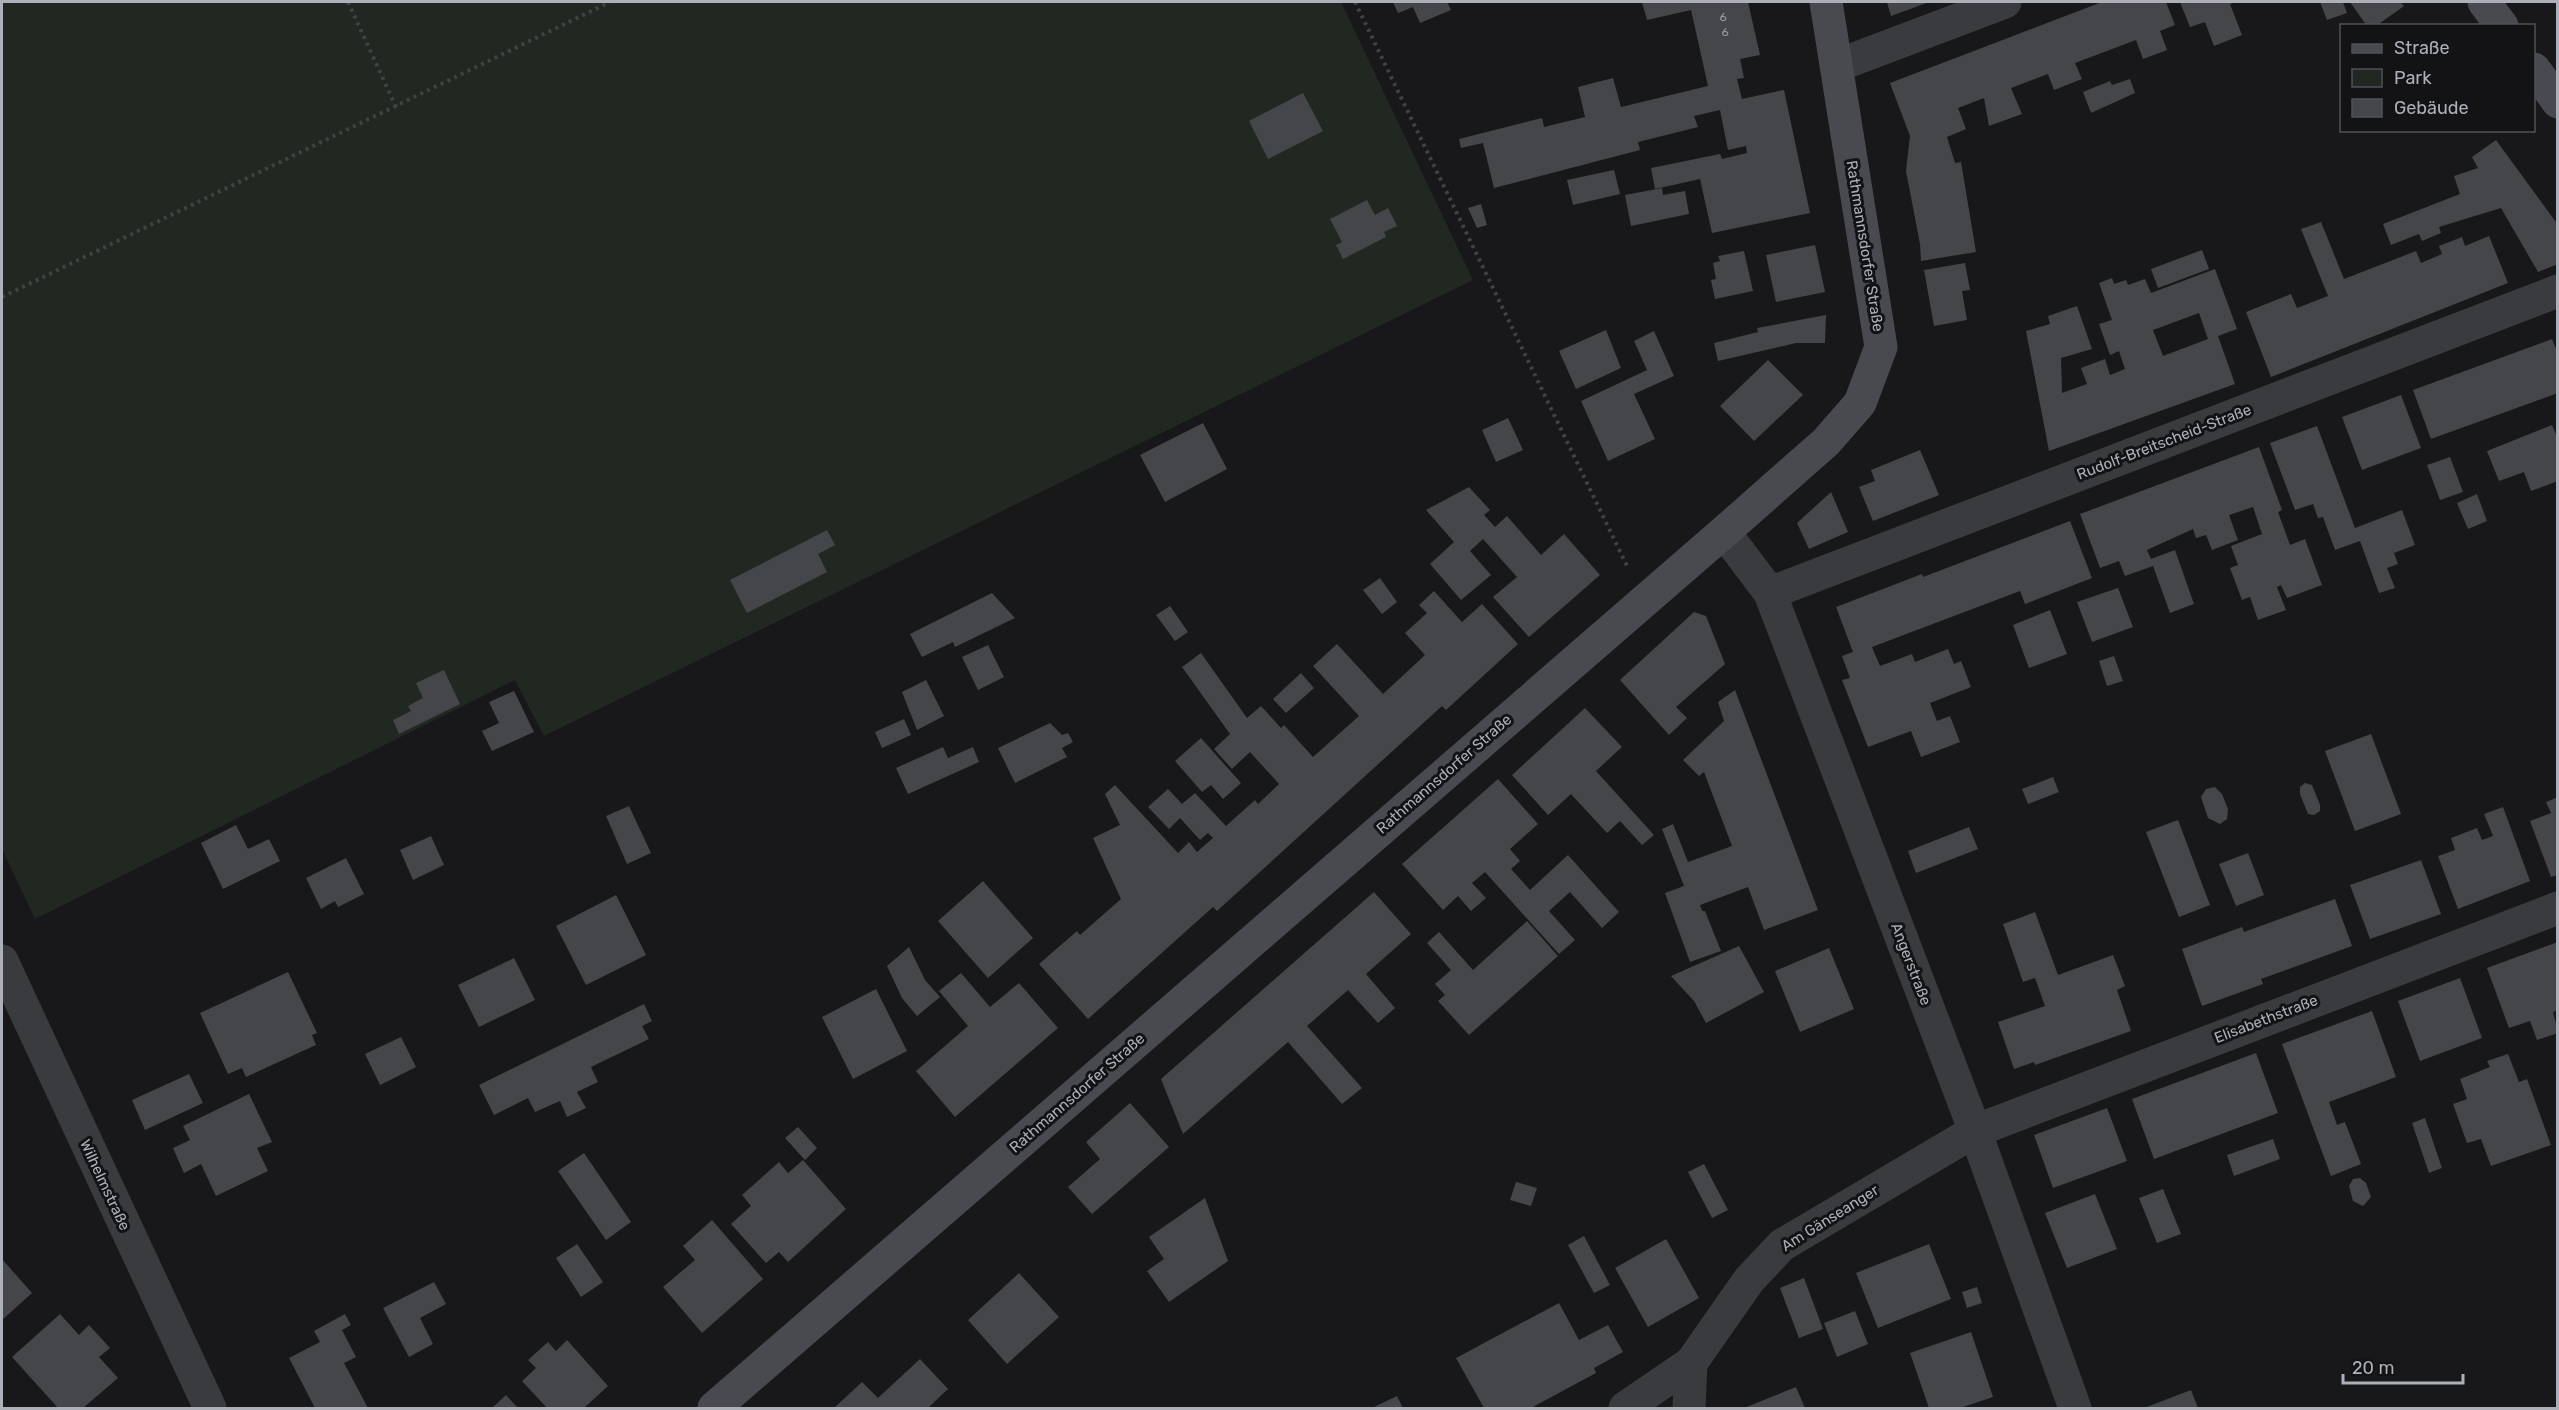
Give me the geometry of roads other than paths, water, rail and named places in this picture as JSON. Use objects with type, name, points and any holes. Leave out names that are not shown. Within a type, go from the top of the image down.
[{"type":"street","name":"Rathmannsdorfer Straße","points":[[714,1408],[1724,532],[1826,442],[1860,404],[1881,347],[1826,2]]},
{"type":"street","points":[[1836,66],[2006,2]]},
{"type":"street","points":[[2484,2],[2500,24]]},
{"type":"street","points":[[2535,70],[2558,102]]},
{"type":"street","name":"Rudolf-Breitscheid-Straße","points":[[1770,592],[2558,291]]},
{"type":"street","name":"Angerstraße","points":[[1724,532],[1770,592],[1975,1131],[2075,1408]]},
{"type":"street","name":"Elisabethstraße","points":[[1975,1131],[2558,908]]},
{"type":"street","name":"Wilhelmstraße","points":[[2,962],[210,1408]]},
{"type":"street","name":"Am Gänseanger","points":[[1625,1408],[1691,1363],[1749,1280],[1782,1245],[1975,1131]]},
{"type":"street","points":[[1689,1408],[1691,1363]]}]
